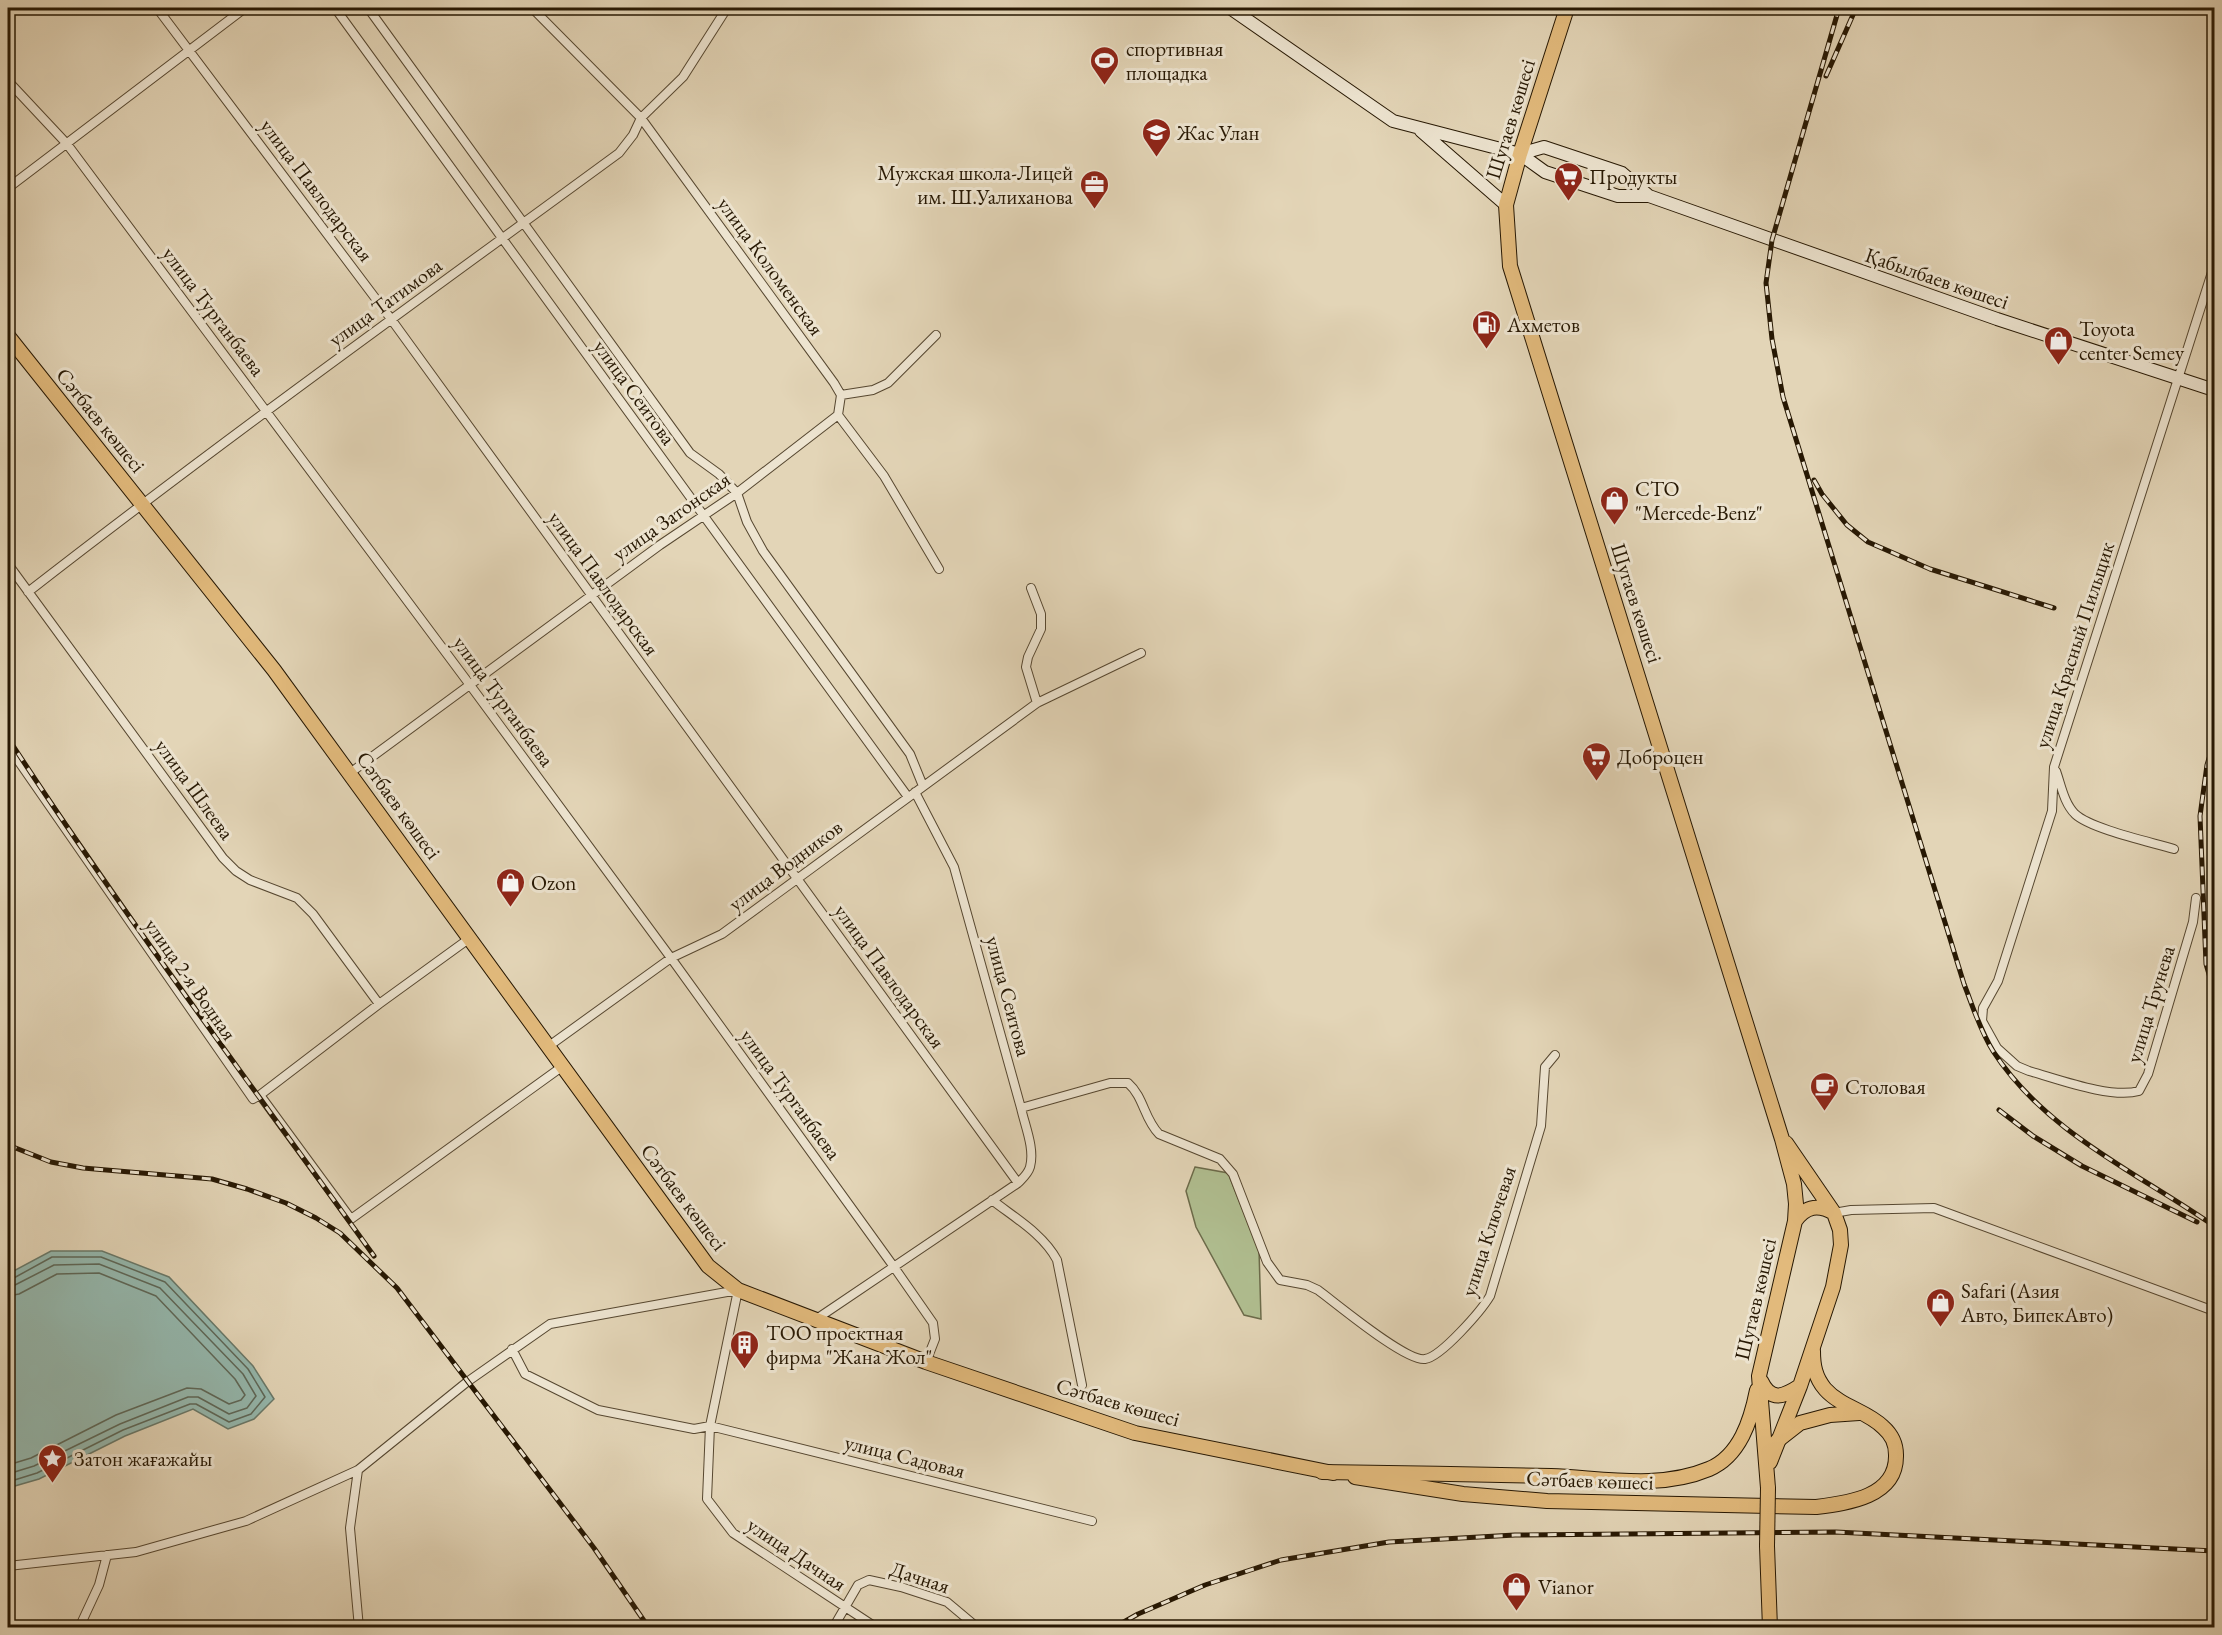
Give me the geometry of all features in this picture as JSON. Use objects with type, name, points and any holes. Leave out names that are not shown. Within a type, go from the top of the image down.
[{"type":"main road","name":"Қабылбаев көшесі","points":[[1230,8],[1393,121],[1520,154],[1545,172],[1618,196],[1649,196],[1996,319],[2214,390]]},
{"type":"main road","name":"Шугаев көшесі","points":[[1567,8],[1506,205],[1510,266],[1782,1139],[1794,1184],[1795,1221],[1759,1376],[1768,1469],[1767,1546],[1770,1628]]},
{"type":"main road","points":[[1418,128],[1506,205]]},
{"type":"main road","name":"Қабылбаев көшесі","points":[[1520,154],[1544,147],[1622,173],[1649,196]]},
{"type":"main road","name":"Сәтбаев көшесі","points":[[8,336],[274,670],[708,1266],[738,1290],[926,1362],[1135,1433],[1322,1472],[1463,1494],[1547,1501],[1816,1507],[1846,1504],[1874,1494],[1887,1482],[1896,1463],[1893,1437],[1882,1426],[1859,1413],[1826,1389],[1813,1368],[1814,1342]]},
{"type":"main road","name":"Шугаев көшесі","points":[[1768,1469],[1800,1386],[1833,1287],[1841,1245],[1840,1230],[1834,1213],[1802,1164],[1782,1139]]},
{"type":"main road","points":[[1795,1221],[1802,1211],[1815,1207],[1823,1207],[1834,1213]]},
{"type":"main road","points":[[1759,1376],[1765,1390],[1776,1396],[1786,1395],[1800,1386]]},
{"type":"main road","points":[[1322,1472],[1553,1476],[1660,1482],[1710,1469],[1726,1458],[1746,1430],[1754,1406],[1759,1376]]},
{"type":"main road","points":[[1777,1441],[1800,1423],[1830,1415],[1859,1413]]},
{"type":"street","name":"улица Павлодарская","points":[[157,8],[391,319],[1018,1183]]},
{"type":"street","points":[[8,188],[245,8]]},
{"type":"street","name":"улица Сеитова","points":[[335,8],[704,516],[911,794],[954,867],[1029,1140],[1030,1167],[1027,1175],[1018,1183]]},
{"type":"street","name":"улица Сеитова","points":[[368,8],[690,453],[719,474],[737,493],[747,522],[763,551],[910,754],[923,786]]},
{"type":"street","name":"улица Коломенская","points":[[532,8],[641,118],[841,395]]},
{"type":"street","name":"улица Татимова","points":[[28,592],[266,410],[619,153],[633,135],[641,118],[683,77],[727,8]]},
{"type":"street","name":"улица Турганбаева","points":[[8,81],[67,144],[266,410],[671,958],[894,1267],[933,1323],[934,1340],[926,1362]]},
{"type":"street","name":"улица Красный Пильщик","points":[[2112,1093],[2017,1066],[1997,1048],[1982,1021],[1983,1008],[1998,981],[2052,811],[2054,766],[2214,266]]},
{"type":"street","points":[[936,335],[880,387],[841,395],[838,415],[884,476],[939,569]]},
{"type":"street","name":"улица Затонская","points":[[350,773],[591,595],[737,493],[838,415]]},
{"type":"street","name":"улица Шлеева","points":[[8,564],[223,858],[236,871],[250,880],[297,898],[313,914],[379,1004]]},
{"type":"street","points":[[1030,588],[1041,614],[1041,629],[1028,657],[1026,667],[1038,703]]},
{"type":"street","name":"улица Водников","points":[[549,1046],[671,958],[722,934],[1038,703],[1141,653]]},
{"type":"street","name":"улица 2-я Водная","points":[[8,746],[253,1099],[260,1095],[351,1219],[563,1066]]},
{"type":"street","points":[[2054,766],[2068,804],[2077,815],[2090,823],[2174,849]]},
{"type":"street","name":"улица Трунева","points":[[2112,1093],[2131,1093],[2139,1091],[2143,1086],[2193,922],[2196,898]]},
{"type":"street","points":[[260,1095],[470,938]]},
{"type":"street","name":"улица Ключевая","points":[[1021,1108],[1110,1083],[1128,1083],[1136,1090],[1152,1126],[1159,1134],[1220,1159],[1227,1166],[1233,1174],[1267,1262],[1280,1280],[1307,1285],[1318,1290],[1404,1354],[1423,1360],[1434,1356],[1480,1312],[1490,1296],[1541,1126],[1545,1067],[1555,1055]]},
{"type":"street","points":[[815,1320],[1018,1183]]},
{"type":"street","points":[[992,1200],[1043,1240],[1057,1260],[1082,1385]]},
{"type":"street","points":[[1834,1213],[1851,1210],[1935,1208],[2214,1311]]},
{"type":"street","points":[[8,1566],[136,1552],[246,1521],[358,1470],[461,1386],[550,1324],[738,1290],[710,1426]]},
{"type":"street","name":"улица Садовая","points":[[512,1349],[525,1374],[598,1410],[694,1429],[710,1426],[1092,1521]]},
{"type":"street","name":"улица Дачная","points":[[710,1426],[707,1499],[733,1533],[877,1628]]},
{"type":"street","points":[[358,1470],[350,1528],[359,1628]]},
{"type":"street","points":[[79,1628],[99,1586],[107,1555]]},
{"type":"street","name":"Дачная","points":[[832,1628],[858,1585],[869,1580],[901,1587],[947,1602],[978,1628]]},
{"type":"green space","points":[[1195,1167],[1228,1173],[1259,1250],[1261,1319],[1244,1315],[1196,1227],[1186,1191]]},
{"type":"water","points":[[51,1251],[102,1251],[169,1277],[253,1366],[274,1399],[254,1419],[228,1429],[193,1409],[125,1436],[39,1479],[8,1488],[8,1274]]},
{"type":"railway","points":[[1839,8],[1772,240],[1766,283],[1772,339],[1783,397],[1964,984],[1988,1043],[2014,1080],[2066,1128],[2124,1169],[2214,1226]]},
{"type":"railway","points":[[1826,76],[1856,8]]},
{"type":"railway","points":[[1814,480],[1822,494],[1847,525],[1868,542],[1930,569],[2054,608]]},
{"type":"railway","points":[[8,738],[96,869],[374,1256]]},
{"type":"railway","points":[[2214,742],[2207,765],[2200,816],[2206,964],[2214,991]]},
{"type":"railway","points":[[1999,1110],[2033,1136],[2082,1166],[2197,1222]]},
{"type":"railway","points":[[8,1145],[51,1162],[83,1168],[212,1179],[286,1203],[340,1233],[397,1288],[594,1548],[649,1628]]},
{"type":"railway","points":[[1113,1628],[1138,1614],[1205,1585],[1281,1560],[1389,1542],[1515,1535],[1836,1532],[2214,1551]]},
{"type":"place","name":"спортивная площадка","points":[[1105,86]]},
{"type":"place","name":"Жас Улан","points":[[1156,158]]},
{"type":"place","name":"Продукты","points":[[1568,202]]},
{"type":"place","name":"Мужская школа-Лицей им. Ш.Уалиханова","points":[[1094,210]]},
{"type":"place","name":"Ахметов","points":[[1486,350]]},
{"type":"place","name":"Toyota center Semey","points":[[2058,366]]},
{"type":"place","name":"СТО \"Mercede-Benz\"","points":[[1614,526]]},
{"type":"place","name":"Доброцен","points":[[1596,782]]},
{"type":"place","name":"Ozon","points":[[510,908]]},
{"type":"place","name":"Столовая","points":[[1824,1112]]},
{"type":"place","name":"Safari (Азия Авто, БипекАвто)","points":[[1940,1328]]},
{"type":"place","name":"ТОО проектная фирма \"Жана Жол\"","points":[[745,1370]]},
{"type":"place","name":"Затон жағажайы","points":[[53,1484]]},
{"type":"place","name":"Vianor","points":[[1517,1612]]}]
